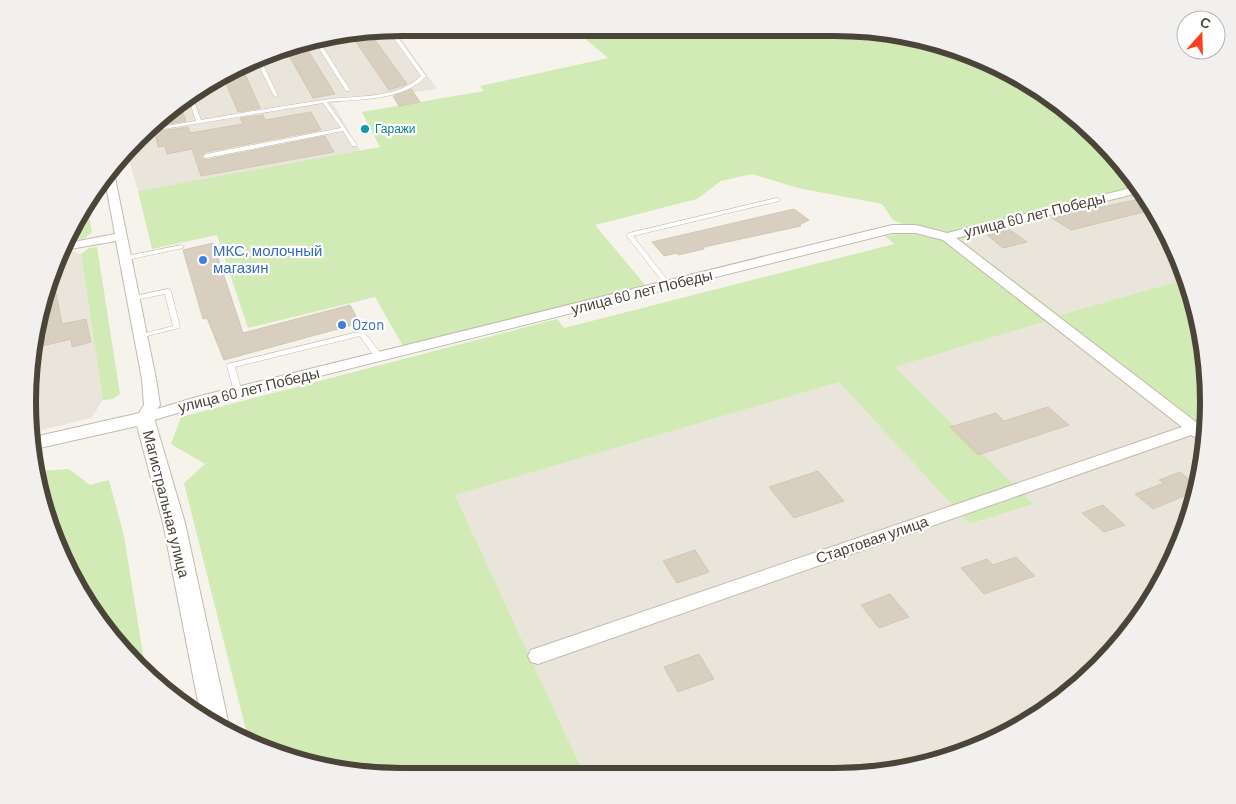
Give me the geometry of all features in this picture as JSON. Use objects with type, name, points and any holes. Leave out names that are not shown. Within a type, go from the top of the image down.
[{"type":"street","name":"Магистральная улица","points":[[111,180],[141,336],[152,405],[144,418],[174,523],[214,716]]},
{"type":"street","name":"улица 60 лет Победы","points":[[144,418],[238,392],[892,229],[916,229],[947,237],[1132,191]]},
{"type":"street","points":[[71,246],[122,236]]},
{"type":"street","points":[[947,237],[1199,428]]},
{"type":"street","points":[[38,442],[144,418]]},
{"type":"street","name":"Стартовая улица","points":[[538,656],[1199,431]]},
{"type":"lane","points":[[159,129],[324,101],[400,91],[419,82],[424,76],[395,36]]},
{"type":"lane","points":[[320,46],[348,90]]},
{"type":"lane","points":[[261,65],[276,96]]},
{"type":"lane","points":[[324,101],[354,145]]},
{"type":"lane","points":[[193,102],[199,122]]},
{"type":"lane","points":[[206,156],[344,129]]},
{"type":"lane","points":[[669,286],[629,234],[777,200]]},
{"type":"lane","points":[[126,258],[181,247]]},
{"type":"lane","points":[[134,298],[168,290],[177,328],[141,336]]},
{"type":"lane","points":[[238,392],[231,366],[362,333],[379,357]]},
{"type":"shaded area","points":[[399,36],[437,89],[333,103],[361,152],[138,191],[129,159],[143,143],[179,112],[219,85],[262,64],[284,56],[331,43],[354,39]]},
{"type":"shaded area","points":[[1135,195],[1162,240],[1179,281],[1060,315],[961,240]]},
{"type":"shaded area","points":[[69,250],[81,254],[103,400],[91,418],[37,431],[37,378],[43,331],[56,284]]},
{"type":"shaded area","points":[[1047,321],[1194,434],[1198,433],[1193,473],[1172,542],[1151,585],[1124,625],[1093,661],[1057,692],[1037,706],[1017,719],[974,740],[929,755],[882,765],[834,768],[581,768],[455,495],[839,382],[971,524],[1032,504],[895,367]]},
{"type":"green space","points":[[582,36],[858,37],[882,39],[929,49],[974,64],[1017,85],[1057,112],[1093,143],[1135,195],[961,240],[1060,315],[1179,281],[1193,331],[1197,354],[1200,402],[1198,433],[1194,434],[1047,321],[895,367],[1033,504],[970,524],[839,382],[455,495],[581,768],[402,768],[354,765],[307,755],[247,733],[184,483],[205,464],[171,444],[181,417],[557,319],[564,328],[894,244],[885,236],[903,233],[902,224],[893,220],[882,204],[798,188],[752,174],[721,181],[697,199],[595,225],[647,287],[403,346],[375,297],[248,328],[217,235],[152,249],[138,191],[380,147],[362,112],[484,91],[480,86],[608,58]]},
{"type":"green space","points":[[88,214],[92,232],[85,238],[74,240]]},
{"type":"green space","points":[[97,247],[120,394],[113,399],[103,400],[81,254],[89,248]]},
{"type":"green space","points":[[69,469],[90,485],[109,480],[124,536],[144,662],[112,625],[85,585],[64,542],[43,471]]},
{"type":"building","points":[[373,37],[407,84],[389,90],[354,39]]},
{"type":"building","points":[[307,49],[335,94],[313,98],[288,55]]},
{"type":"building","points":[[244,72],[260,108],[238,112],[225,82]]},
{"type":"building","points":[[411,89],[420,102],[399,106],[393,96]]},
{"type":"building","points":[[182,110],[186,121],[164,125]]},
{"type":"building","points":[[311,112],[321,130],[206,152],[201,157],[206,160],[325,136],[334,152],[201,176],[192,149],[167,154],[165,146],[158,147],[155,132],[188,127],[190,133],[243,124],[240,118],[263,115],[265,120]]},
{"type":"building","points":[[1135,200],[1141,203],[1146,211],[1071,230],[1052,218]]},
{"type":"building","points":[[794,209],[809,220],[799,225],[801,226],[704,247],[704,249],[678,255],[677,253],[664,256],[652,242]]},
{"type":"building","points":[[1010,230],[1027,242],[1003,248],[987,235]]},
{"type":"building","points":[[213,243],[243,333],[350,305],[360,323],[224,360],[207,318],[203,319],[183,250]]},
{"type":"building","points":[[55,288],[62,324],[86,319],[91,342],[72,347],[71,339],[40,346]]},
{"type":"building","points":[[1048,407],[1069,425],[978,455],[950,427],[996,413],[1004,421]]},
{"type":"building","points":[[818,471],[844,501],[794,518],[769,487]]},
{"type":"building","points":[[1180,472],[1191,481],[1188,495],[1153,509],[1135,494],[1164,483],[1159,480]]},
{"type":"building","points":[[1103,505],[1125,525],[1104,532],[1082,513]]},
{"type":"building","points":[[695,550],[709,572],[677,583],[663,561]]},
{"type":"building","points":[[1016,557],[1035,576],[984,594],[961,568],[987,559],[993,565]]},
{"type":"building","points":[[890,594],[909,617],[879,628],[861,605]]},
{"type":"building","points":[[699,654],[714,679],[678,692],[664,667]]},
{"type":"place","name":"Гаражи","points":[[365,129]]},
{"type":"place","name":"МКС, молочный магазин","points":[[203,260]]},
{"type":"place","name":"Ozon","points":[[342,325]]}]
